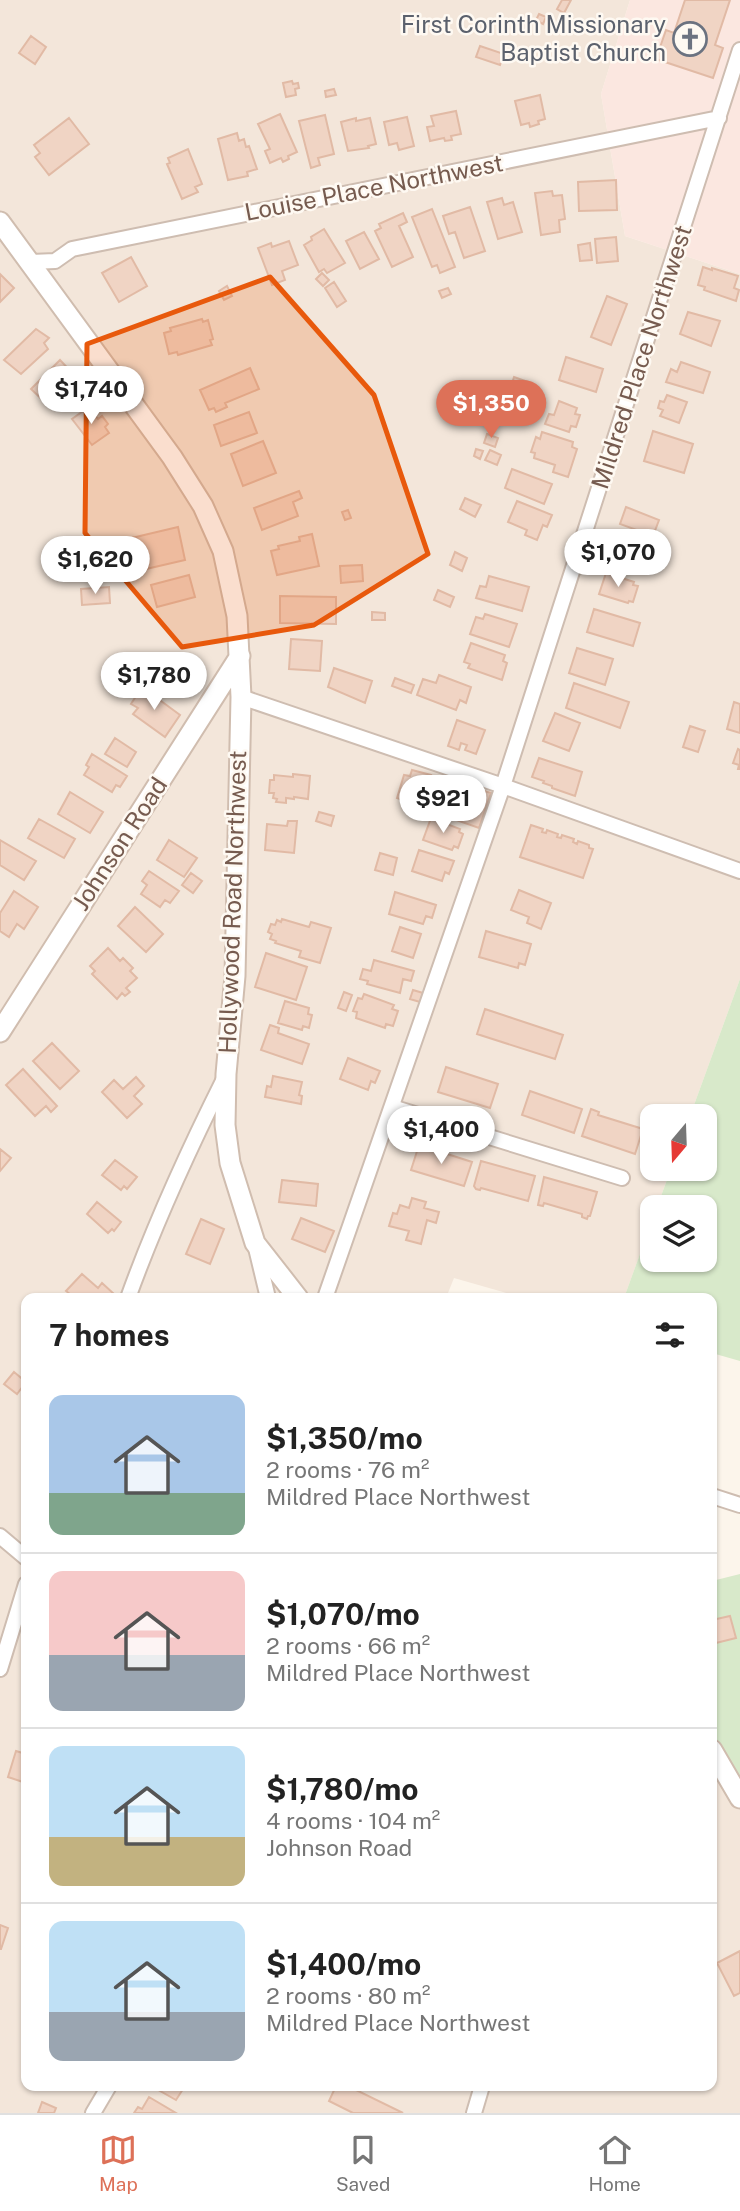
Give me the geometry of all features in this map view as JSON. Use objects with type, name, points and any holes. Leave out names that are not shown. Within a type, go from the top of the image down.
[{"type":"street","name":"Mildred Place Northwest","points":[[327,1293],[503,786],[740,50]]},
{"type":"street","name":"Louise Place Northwest","points":[[31,262],[55,261],[72,249],[719,118]]},
{"type":"street","name":"Hollywood Road Northwest","points":[[0,222],[172,457],[203,506],[228,569],[237,616],[241,697],[234,976],[225,1125],[230,1163],[255,1243],[294,1293]]},
{"type":"street","name":"Johnson Road","points":[[0,1032],[240,656]]},
{"type":"street","points":[[241,697],[503,786],[740,871]]},
{"type":"street","points":[[130,1293],[181,1166],[226,1074]]},
{"type":"street","points":[[392,1107],[622,1178]]},
{"type":"street","points":[[255,1243],[267,1293]]},
{"type":"street","points":[[717,1498],[740,1505]]},
{"type":"street","points":[[0,1536],[21,1554]]},
{"type":"street","points":[[0,1669],[21,1600]]},
{"type":"street","points":[[717,1756],[735,1779],[740,1798]]},
{"type":"street","points":[[93,2113],[106,2091]]},
{"type":"street","points":[[474,2113],[481,2091]]},
{"type":"highlighted area","points":[[270,277],[374,395],[428,554],[314,625],[182,647],[85,533],[87,344]]},
{"type":"shaded area","points":[[0,0],[630,0],[601,94],[625,236],[740,274],[740,979],[694,1104],[640,1104],[640,1181],[667,1181],[661,1195],[640,1195],[640,1254],[626,1293],[506,1293],[454,1278],[448,1293],[21,1293],[21,2091],[717,2091],[717,1759],[740,1792],[740,2113],[0,2113]]},
{"type":"shaded area","points":[[630,0],[740,0],[740,274],[625,236],[601,94]]},
{"type":"green space","points":[[740,979],[740,1361],[717,1354],[717,1293],[626,1293],[640,1254],[640,1272],[717,1272],[717,1195],[661,1195],[667,1181],[718,1181],[718,1104],[694,1104]]},
{"type":"green space","points":[[740,1574],[740,1792],[717,1759],[717,1580]]},
{"type":"building","points":[[562,0],[571,0],[564,13],[557,9]]},
{"type":"building","name":"First Corinth Missionary Baptist Church","points":[[685,0],[730,0],[715,45],[723,48],[713,78],[656,59],[666,30],[674,33]]},
{"type":"building","points":[[539,14],[546,17],[543,24],[536,20]]},
{"type":"building","points":[[31,36],[46,47],[35,64],[19,53]]},
{"type":"building","points":[[480,46],[504,54],[500,65],[476,57]]},
{"type":"building","points":[[292,81],[293,84],[298,83],[299,88],[295,89],[296,95],[286,97],[283,83]]},
{"type":"building","points":[[334,89],[336,95],[326,97],[325,91]]},
{"type":"building","points":[[540,95],[545,119],[530,127],[529,123],[521,125],[515,101]]},
{"type":"building","points":[[456,111],[461,134],[451,136],[452,140],[445,141],[444,138],[430,141],[427,127],[434,126],[431,116]]},
{"type":"building","points":[[280,114],[297,152],[283,162],[281,158],[270,163],[265,151],[270,149],[258,124]]},
{"type":"building","points":[[325,115],[334,154],[318,158],[320,165],[311,168],[299,121]]},
{"type":"building","points":[[407,117],[414,146],[399,150],[397,143],[389,145],[384,122]]},
{"type":"building","points":[[69,118],[89,144],[49,175],[35,157],[40,153],[34,145]]},
{"type":"building","points":[[356,118],[356,121],[370,118],[376,144],[368,146],[369,148],[348,151],[341,122]]},
{"type":"building","points":[[237,133],[239,141],[244,139],[246,147],[249,146],[257,169],[247,172],[248,176],[228,180],[218,139]]},
{"type":"building","points":[[188,149],[202,184],[195,187],[198,192],[182,199],[167,164],[170,163],[168,158]]},
{"type":"building","points":[[616,180],[617,210],[579,211],[578,182]]},
{"type":"building","points":[[552,191],[553,196],[562,195],[565,219],[559,220],[560,232],[541,235],[535,193]]},
{"type":"building","points":[[502,198],[504,205],[513,202],[522,232],[498,239],[487,202]]},
{"type":"building","points":[[470,207],[485,251],[464,258],[455,232],[449,234],[443,216]]},
{"type":"building","points":[[432,209],[455,267],[440,273],[437,265],[432,267],[412,217]]},
{"type":"building","points":[[403,213],[407,222],[399,226],[413,257],[392,267],[375,231],[381,228],[379,224]]},
{"type":"building","points":[[324,229],[345,263],[327,273],[324,269],[319,272],[304,245]]},
{"type":"building","points":[[364,232],[379,259],[360,269],[346,241]]},
{"type":"building","points":[[616,237],[618,261],[597,263],[595,239]]},
{"type":"building","points":[[289,241],[298,265],[282,271],[285,280],[272,285],[258,248],[271,243],[272,247]]},
{"type":"building","points":[[590,243],[592,260],[580,261],[578,245]]},
{"type":"building","points":[[131,257],[147,286],[119,302],[102,273]]},
{"type":"building","points":[[703,267],[738,276],[734,288],[739,290],[736,301],[704,290],[705,287],[698,285]]},
{"type":"building","points":[[322,273],[329,280],[323,286],[316,279]]},
{"type":"building","points":[[0,274],[14,288],[0,302]]},
{"type":"building","points":[[334,282],[346,301],[337,307],[325,288]]},
{"type":"building","points":[[227,286],[232,296],[224,300],[219,291]]},
{"type":"building","points":[[448,288],[451,294],[442,298],[439,291]]},
{"type":"building","points":[[607,296],[627,304],[611,345],[591,337]]},
{"type":"building","points":[[688,312],[720,321],[711,346],[680,334]]},
{"type":"building","points":[[202,319],[203,322],[208,320],[212,345],[178,355],[177,352],[169,354],[164,333],[171,331],[170,328]]},
{"type":"building","points":[[36,329],[49,338],[44,343],[48,349],[21,374],[4,360]]},
{"type":"building","points":[[566,357],[603,369],[596,392],[559,380]]},
{"type":"building","points":[[60,360],[76,377],[48,405],[31,389]]},
{"type":"building","points":[[681,362],[710,372],[703,393],[666,382],[671,369],[677,372]]},
{"type":"building","points":[[250,368],[259,389],[225,403],[227,407],[216,412],[214,408],[209,410],[200,390]]},
{"type":"building","points":[[514,377],[531,383],[527,393],[511,387]]},
{"type":"building","points":[[667,395],[687,402],[679,423],[660,416],[663,410],[658,408],[660,401],[664,402]]},
{"type":"building","points":[[559,401],[577,408],[575,414],[580,415],[576,427],[571,426],[569,432],[545,424],[549,414],[554,415]]},
{"type":"building","points":[[89,407],[98,419],[102,416],[108,424],[105,427],[109,433],[92,445],[72,419]]},
{"type":"building","points":[[249,412],[257,433],[221,446],[214,425]]},
{"type":"building","points":[[653,431],[693,444],[684,473],[644,461]]},
{"type":"building","points":[[542,432],[573,442],[572,447],[577,449],[568,477],[553,472],[555,465],[534,458],[535,453],[531,452],[536,437],[540,439]]},
{"type":"building","points":[[487,434],[498,438],[495,447],[484,443]]},
{"type":"building","points":[[263,441],[276,473],[243,486],[231,454]]},
{"type":"building","points":[[476,449],[483,451],[480,459],[474,456]]},
{"type":"building","points":[[490,450],[501,455],[497,465],[485,460]]},
{"type":"building","points":[[512,469],[552,484],[544,504],[505,488]]},
{"type":"building","points":[[299,491],[302,498],[293,502],[298,516],[262,530],[254,508]]},
{"type":"building","points":[[465,498],[481,505],[475,517],[460,509]]},
{"type":"building","points":[[517,501],[552,515],[547,527],[543,525],[537,540],[525,535],[527,530],[508,522]]},
{"type":"building","points":[[626,507],[659,520],[653,536],[620,524]]},
{"type":"building","points":[[348,510],[351,518],[345,520],[342,512]]},
{"type":"building","points":[[178,527],[185,560],[146,569],[143,558],[128,561],[123,540]]},
{"type":"building","points":[[617,532],[656,546],[651,561],[612,547]]},
{"type":"building","points":[[312,534],[319,566],[277,575],[271,551],[279,549],[278,546],[300,541],[299,537]]},
{"type":"building","points":[[455,552],[467,558],[462,571],[450,565]]},
{"type":"building","points":[[362,565],[363,581],[341,583],[340,566]]},
{"type":"building","points":[[606,573],[634,582],[633,585],[638,586],[633,602],[628,603],[599,594]]},
{"type":"building","points":[[189,575],[195,597],[157,607],[151,585]]},
{"type":"building","points":[[489,576],[529,587],[522,611],[476,598],[480,586],[486,587]]},
{"type":"building","points":[[109,587],[110,603],[82,605],[81,589]]},
{"type":"building","points":[[438,590],[454,597],[450,607],[434,600]]},
{"type":"building","points":[[280,596],[336,597],[336,624],[280,623]]},
{"type":"building","points":[[594,609],[640,623],[633,646],[587,632]]},
{"type":"building","points":[[372,612],[385,613],[385,620],[372,620]]},
{"type":"building","points":[[485,614],[517,624],[509,647],[470,634],[476,617],[483,619]]},
{"type":"building","points":[[291,639],[322,641],[320,671],[289,669]]},
{"type":"building","points":[[471,643],[505,655],[503,661],[507,663],[502,680],[468,668],[470,664],[464,662]]},
{"type":"building","points":[[577,648],[613,659],[605,685],[569,673]]},
{"type":"building","points":[[334,668],[372,681],[365,703],[328,687]]},
{"type":"building","points":[[439,675],[471,687],[466,703],[460,700],[456,710],[417,695],[423,679],[436,683]]},
{"type":"building","points":[[395,678],[414,685],[411,693],[392,686]]},
{"type":"building","points":[[574,683],[629,702],[620,728],[566,708]]},
{"type":"building","points":[[142,687],[180,715],[165,737],[133,714],[138,708],[131,704]]},
{"type":"building","points":[[734,702],[740,704],[740,733],[727,729]]},
{"type":"building","points":[[555,713],[580,723],[569,751],[543,741]]},
{"type":"building","points":[[457,720],[485,730],[476,754],[465,750],[467,745],[461,743],[459,750],[448,746]]},
{"type":"building","points":[[690,726],[705,731],[698,752],[683,747]]},
{"type":"building","points":[[115,738],[136,752],[127,767],[105,754]]},
{"type":"building","points":[[738,749],[740,769],[739,765],[733,763]]},
{"type":"building","points":[[92,754],[127,776],[120,787],[116,785],[112,792],[84,775]]},
{"type":"building","points":[[539,758],[582,772],[575,796],[532,777]]},
{"type":"building","points":[[412,770],[431,775],[428,783],[433,784],[426,807],[397,798],[404,775],[410,776]]},
{"type":"building","points":[[293,774],[310,776],[308,799],[294,797],[286,798],[286,803],[276,802],[274,793],[269,793],[270,780],[274,780],[274,775],[293,777]]},
{"type":"building","points":[[474,788],[491,793],[479,828],[456,820],[460,810],[466,812]]},
{"type":"building","points":[[70,792],[103,812],[90,833],[58,814]]},
{"type":"building","points":[[319,812],[334,816],[331,826],[316,821]]},
{"type":"building","points":[[431,818],[460,829],[459,832],[463,834],[458,848],[454,846],[452,850],[423,840]]},
{"type":"building","points":[[39,819],[75,839],[64,858],[28,838]]},
{"type":"building","points":[[288,821],[297,821],[294,853],[265,850],[267,824],[287,826]]},
{"type":"building","points":[[531,825],[543,829],[542,832],[546,833],[547,830],[558,834],[557,837],[561,838],[562,835],[574,839],[573,842],[577,844],[578,841],[593,849],[583,878],[520,857]]},
{"type":"building","points":[[0,840],[36,861],[24,880],[0,865]]},
{"type":"building","points":[[169,840],[197,858],[184,877],[157,860]]},
{"type":"building","points":[[419,850],[454,861],[449,874],[445,872],[442,881],[412,871]]},
{"type":"building","points":[[380,853],[397,858],[393,875],[375,870]]},
{"type":"building","points":[[149,871],[179,891],[170,903],[165,900],[160,907],[141,894],[147,885],[142,881]]},
{"type":"building","points":[[191,873],[202,881],[193,893],[182,885]]},
{"type":"building","points":[[519,890],[551,903],[541,929],[527,923],[529,917],[511,910]]},
{"type":"building","points":[[14,891],[38,907],[24,929],[17,924],[9,937],[0,931],[0,913]]},
{"type":"building","points":[[395,892],[436,905],[432,918],[426,916],[423,924],[389,914]]},
{"type":"building","points":[[135,907],[163,934],[146,952],[118,926]]},
{"type":"building","points":[[282,919],[309,927],[311,922],[331,928],[320,963],[299,957],[301,951],[270,939],[272,934],[268,932],[271,924],[275,925],[277,920],[281,922]]},
{"type":"building","points":[[400,927],[421,934],[413,958],[392,951]]},
{"type":"building","points":[[486,931],[531,944],[525,965],[519,963],[518,968],[479,957]]},
{"type":"building","points":[[108,948],[120,961],[123,958],[133,968],[130,971],[137,978],[126,988],[130,992],[125,996],[122,993],[117,999],[92,974],[95,971],[90,966]]},
{"type":"building","points":[[266,953],[307,967],[296,1000],[255,987]]},
{"type":"building","points":[[374,960],[414,971],[411,981],[403,979],[400,993],[367,984],[368,981],[360,979],[363,969],[371,971]]},
{"type":"building","points":[[413,990],[423,993],[420,1002],[410,999]]},
{"type":"building","points":[[344,992],[352,995],[346,1011],[338,1008]]},
{"type":"building","points":[[364,994],[394,1005],[392,1009],[398,1011],[393,1026],[386,1024],[385,1028],[356,1018],[357,1012],[353,1011],[358,998],[362,999]]},
{"type":"building","points":[[285,1001],[309,1008],[308,1014],[312,1015],[309,1028],[303,1026],[302,1030],[278,1023]]},
{"type":"building","points":[[485,1009],[563,1035],[555,1059],[477,1034]]},
{"type":"building","points":[[270,1025],[279,1028],[278,1033],[309,1044],[302,1064],[261,1050]]},
{"type":"building","points":[[52,1043],[79,1071],[60,1089],[33,1061]]},
{"type":"building","points":[[348,1058],[380,1071],[375,1083],[371,1081],[368,1090],[340,1079]]},
{"type":"building","points":[[446,1067],[498,1084],[490,1108],[438,1092]]},
{"type":"building","points":[[23,1069],[57,1106],[51,1112],[46,1106],[35,1116],[6,1085]]},
{"type":"building","points":[[273,1076],[302,1082],[299,1095],[302,1096],[301,1104],[265,1097]]},
{"type":"building","points":[[136,1077],[144,1086],[134,1096],[142,1104],[127,1118],[102,1092],[114,1080],[123,1089]]},
{"type":"building","points":[[530,1091],[582,1109],[574,1133],[522,1115]]},
{"type":"building","points":[[591,1109],[599,1112],[598,1115],[640,1128],[635,1154],[582,1136]]},
{"type":"building","points":[[419,1145],[472,1162],[464,1186],[411,1170]]},
{"type":"building","points":[[0,1149],[11,1158],[0,1171]]},
{"type":"building","points":[[115,1160],[137,1177],[127,1189],[124,1186],[121,1190],[102,1175]]},
{"type":"building","points":[[481,1161],[535,1176],[528,1201],[476,1189],[474,1186]]},
{"type":"building","points":[[544,1177],[597,1192],[590,1216],[587,1219],[582,1217],[582,1214],[544,1203],[543,1206],[538,1205]]},
{"type":"building","points":[[282,1180],[318,1184],[316,1206],[279,1202]]},
{"type":"building","points":[[412,1198],[426,1202],[424,1208],[439,1212],[436,1223],[427,1220],[421,1244],[406,1240],[409,1231],[389,1226],[393,1213],[397,1214],[400,1205],[409,1208]]},
{"type":"building","points":[[97,1202],[121,1222],[114,1231],[112,1229],[108,1233],[87,1214]]},
{"type":"building","points":[[301,1218],[334,1231],[325,1252],[292,1239]]},
{"type":"building","points":[[201,1219],[224,1229],[210,1264],[186,1254]]},
{"type":"building","points":[[82,1274],[98,1288],[102,1283],[113,1293],[69,1293],[66,1291]]},
{"type":"building","points":[[14,1372],[21,1378],[21,1389],[17,1394],[4,1384]]},
{"type":"building","points":[[730,1616],[736,1638],[717,1643],[717,1619]]},
{"type":"building","points":[[16,1751],[21,1752],[21,1781],[8,1777]]},
{"type":"building","points":[[0,1925],[8,1928],[1,1949],[0,1949]]},
{"type":"building","points":[[740,1951],[740,1993],[734,1996],[717,1963]]},
{"type":"building","points":[[160,2091],[182,2091],[176,2100]]},
{"type":"building","points":[[334,2091],[358,2091],[403,2113],[353,2113],[329,2101]]},
{"type":"building","points":[[149,2097],[176,2113],[134,2113],[138,2107],[142,2109]]},
{"type":"building","points":[[42,2102],[56,2108],[54,2113],[38,2113]]},
{"type":"place","name":"First Corinth Missionary Baptist Church","points":[[690,39]]}]
